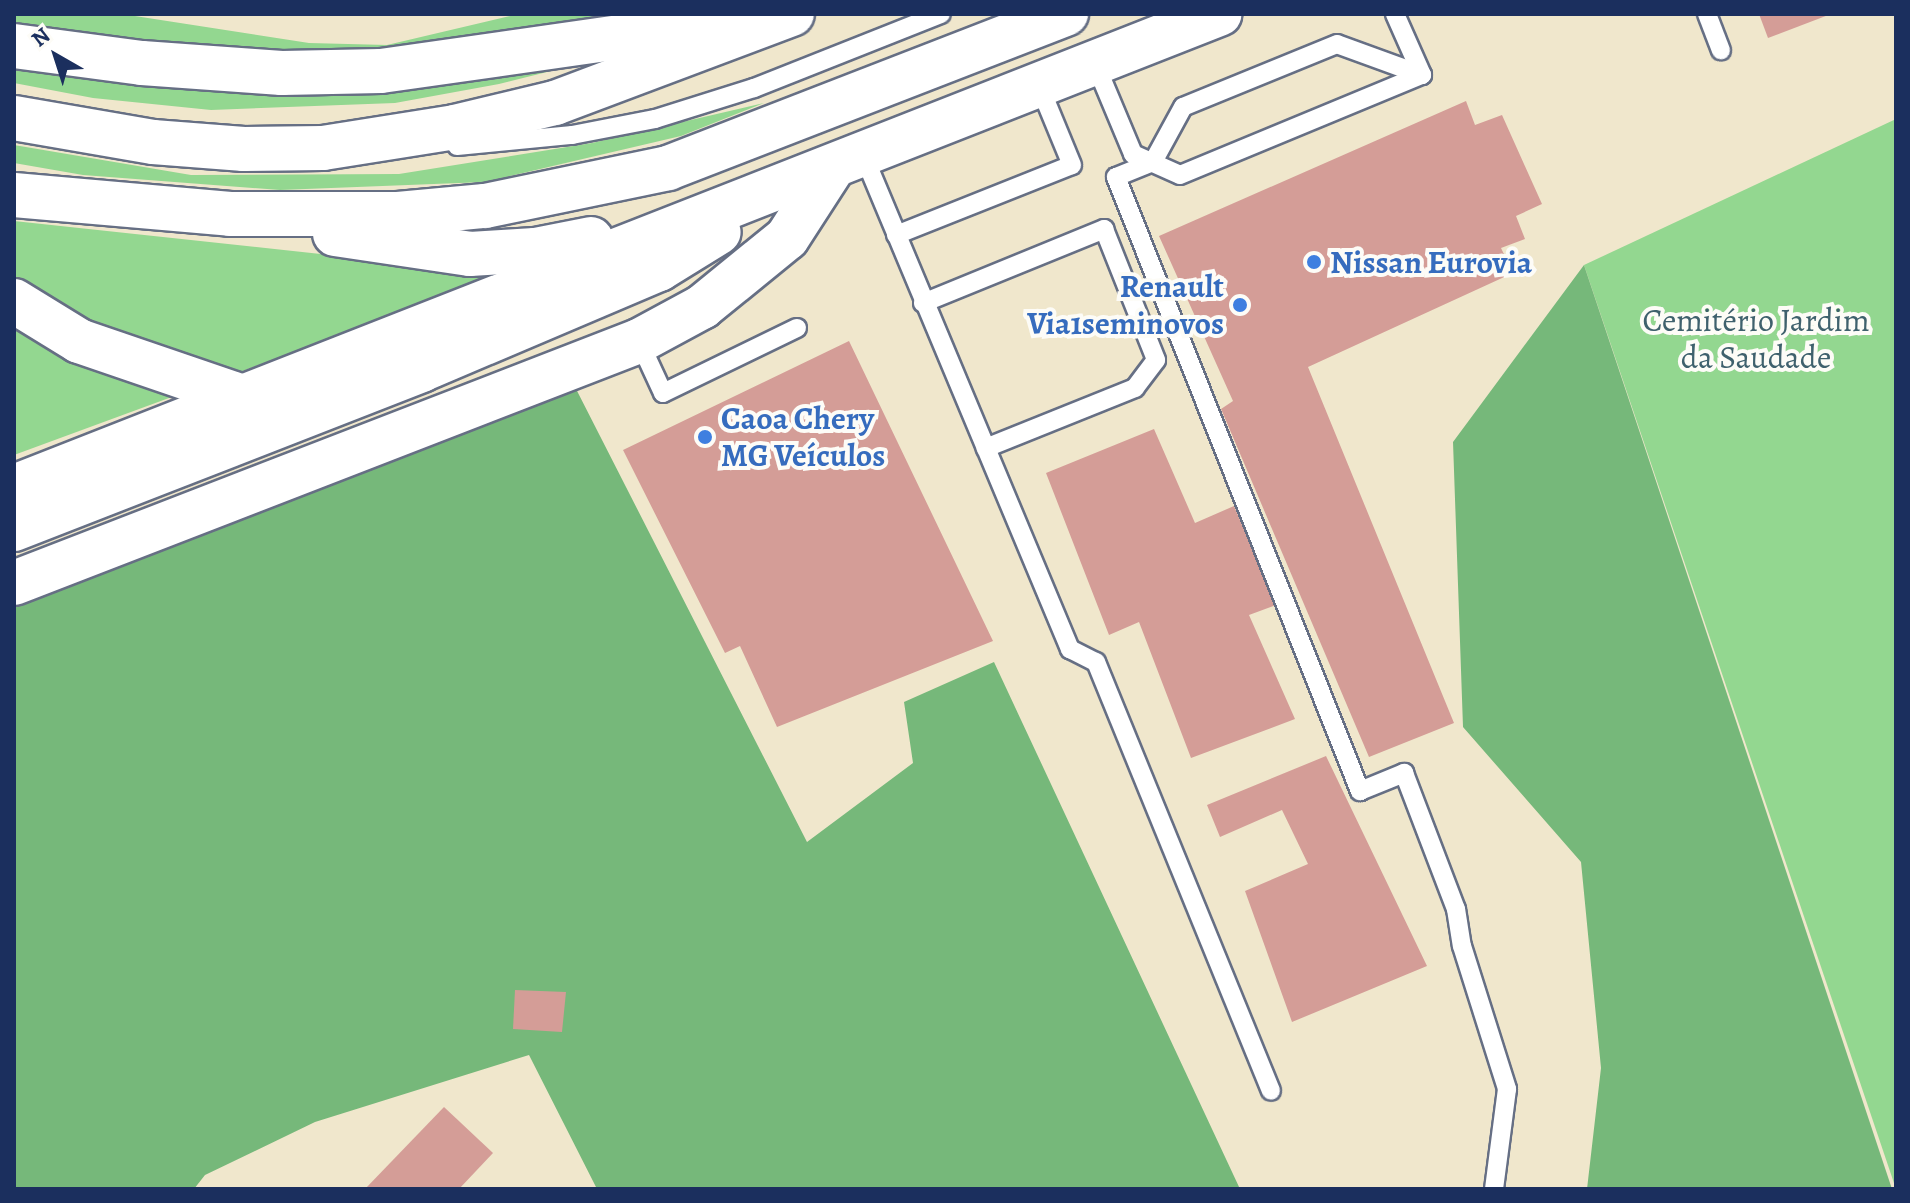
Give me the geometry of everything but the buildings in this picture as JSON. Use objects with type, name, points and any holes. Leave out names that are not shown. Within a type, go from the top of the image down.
[{"type":"highway","points":[[14,46],[142,63],[282,73],[381,71],[779,14]]},
{"type":"highway","points":[[14,118],[153,142],[244,149],[323,148],[455,127],[555,103],[792,14]]},
{"type":"highway","points":[[230,214],[398,214],[579,190],[682,163],[1066,14]]},
{"type":"highway","points":[[14,529],[251,416],[821,172],[1219,14]]},
{"type":"highway","points":[[14,195],[230,214],[470,254],[535,250],[620,233],[821,172]]},
{"type":"highway","points":[[14,583],[639,341],[702,307],[787,238],[821,172]]},
{"type":"highway","points":[[14,301],[79,341],[251,416]]},
{"type":"highway","points":[[14,487],[251,416]]},
{"type":"lane","points":[[323,148],[458,146],[572,135],[655,119],[754,88],[941,14]]},
{"type":"lane","points":[[1395,14],[1422,75]]},
{"type":"lane","points":[[1707,14],[1721,50]]},
{"type":"lane","points":[[1422,75],[1337,44],[1183,107],[1153,162],[1116,177],[1360,791],[1404,773],[1456,909],[1462,946],[1507,1089],[1494,1189]]},
{"type":"lane","points":[[1095,63],[1133,154],[1180,175],[1422,75]]},
{"type":"lane","points":[[896,235],[1072,165],[1039,85]]},
{"type":"lane","points":[[821,172],[896,235],[1070,649],[1096,662],[1271,1091]]},
{"type":"lane","points":[[923,303],[1104,229],[1156,360],[1135,388],[986,448]]},
{"type":"lane","points":[[639,341],[663,393],[797,328]]},
{"type":"green space","points":[[14,14],[122,14],[309,43],[387,45],[519,14],[705,14],[571,66],[499,84],[395,103],[211,110],[93,98],[14,83]]},
{"type":"green space","points":[[764,103],[681,136],[485,182],[280,190],[83,175],[14,163],[14,145],[191,175],[399,174],[592,143]]},
{"type":"green space","name":"Cemitério Jardim da Saudade","points":[[1896,119],[1896,1189],[1584,265]]},
{"type":"green space","points":[[14,221],[506,274],[14,455]]},
{"type":"green space","points":[[1584,265],[1892,1189],[1587,1189],[1601,1068],[1581,862],[1463,727],[1453,442]]},
{"type":"green space","points":[[574,385],[807,842],[913,763],[904,702],[994,662],[1240,1189],[597,1189],[529,1055],[315,1122],[205,1175],[194,1189],[14,1189],[14,605]]},
{"type":"place","name":"Nissan Eurovia","points":[[1314,262]]},
{"type":"place","name":"Renault Via1seminovos","points":[[1240,305]]},
{"type":"place","name":"Caoa Chery MG Veículos","points":[[705,437]]}]
